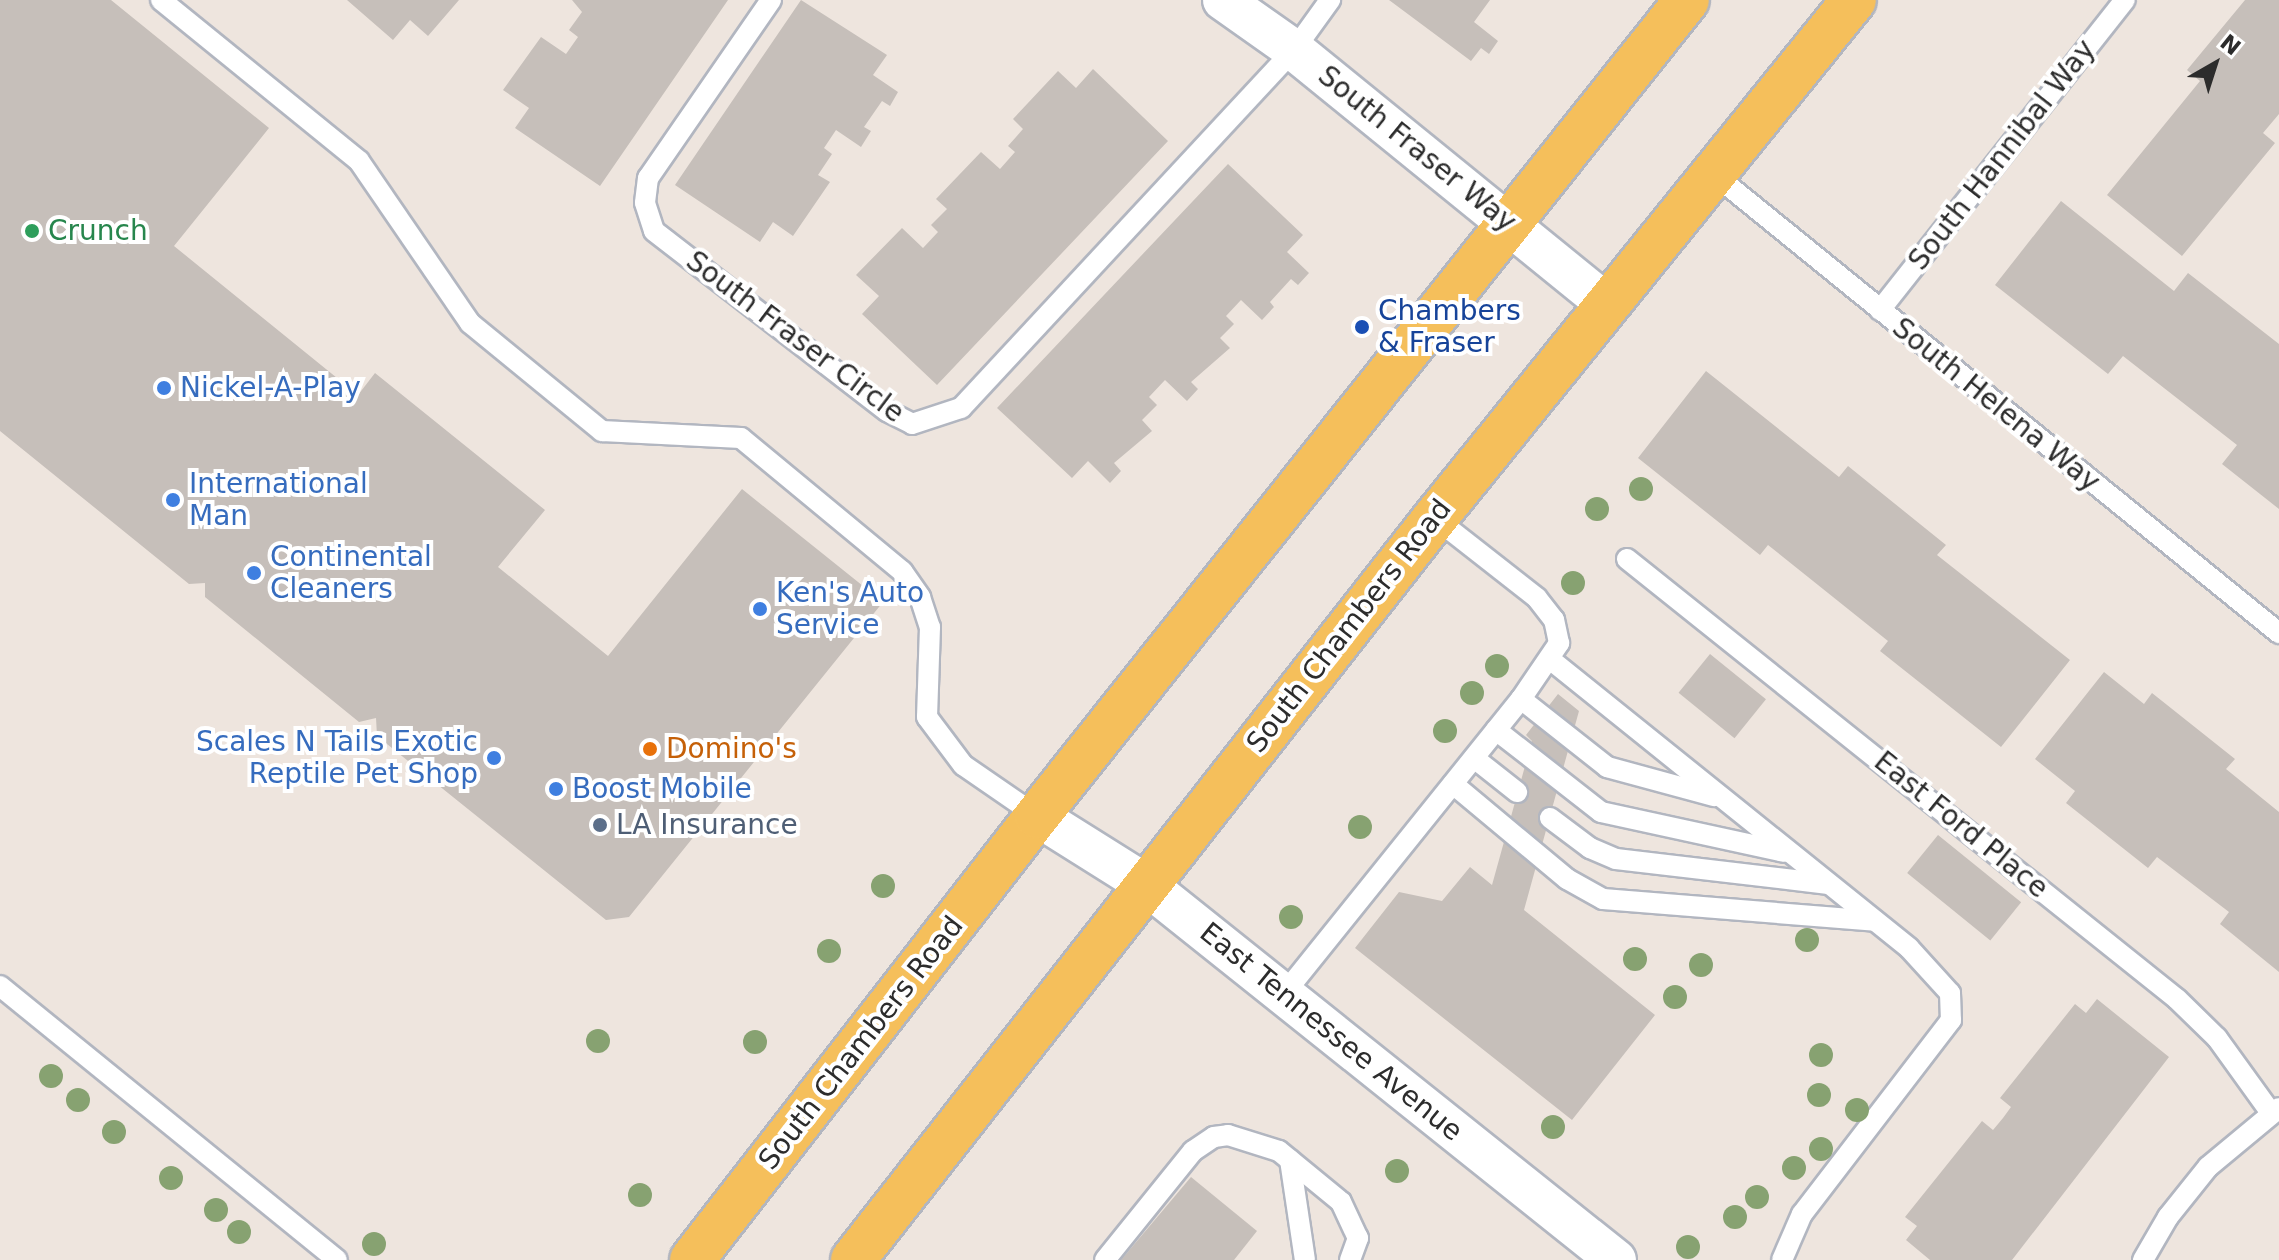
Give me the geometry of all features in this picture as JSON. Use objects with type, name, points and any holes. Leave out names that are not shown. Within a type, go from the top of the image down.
[{"type":"main road","name":"South Chambers Road","points":[[692,1260],[1037,816],[1687,0]]},
{"type":"main road","name":"South Chambers Road","points":[[853,1260],[1144,883],[1854,0]]},
{"type":"street","name":"South Fraser Way","points":[[1223,0],[1294,50],[1607,304]]},
{"type":"street","name":"East Tennessee Avenue","points":[[1037,816],[1144,883],[1616,1260]]},
{"type":"lane","points":[[161,0],[359,161],[470,323],[602,431],[741,438],[902,571],[920,597],[930,627],[927,717],[963,765],[1037,816]]},
{"type":"lane","name":"South Fraser Circle","points":[[771,0],[648,178],[645,203],[654,231],[887,411],[912,424],[961,408],[1294,50]]},
{"type":"lane","points":[[1294,50],[1330,0]]},
{"type":"lane","name":"South Hannibal Way","points":[[1880,310],[2125,0]]},
{"type":"lane","name":"South Helena Way","points":[[1715,175],[2279,633]]},
{"type":"lane","points":[[1283,995],[1551,660],[1559,633],[1547,609],[1435,518]]},
{"type":"lane","name":"East Ford Place","points":[[1627,559],[2177,999],[2217,1038],[2275,1110]]},
{"type":"lane","points":[[1551,660],[1875,921],[1929,967],[1954,1002],[1951,1020],[1802,1214],[1782,1260]]},
{"type":"lane","points":[[1521,699],[1607,767],[1722,798]]},
{"type":"lane","points":[[1496,730],[1601,812],[1788,853]]},
{"type":"lane","points":[[1474,758],[1517,792]]},
{"type":"lane","points":[[1453,784],[1567,879],[1603,899],[1875,921]]},
{"type":"lane","points":[[1550,818],[1590,848],[1616,859],[1829,884]]},
{"type":"lane","points":[[0,986],[337,1260]]},
{"type":"lane","points":[[2143,1260],[2188,1191],[2275,1110]]},
{"type":"lane","points":[[1105,1260],[1193,1151],[1214,1137],[1245,1137],[1290,1160],[1349,1213],[1358,1238],[1350,1260]]},
{"type":"lane","points":[[1290,1160],[1305,1260]]},
{"type":"building","points":[[0,0],[111,0],[269,128],[174,246],[358,395],[375,373],[545,510],[498,567],[608,656],[742,489],[883,602],[629,917],[606,920],[377,736],[376,718],[359,722],[205,597],[205,583],[189,584],[0,431]]},
{"type":"building","points":[[347,0],[459,0],[428,36],[410,20],[393,40]]},
{"type":"building","points":[[572,0],[728,0],[600,186],[515,128],[529,108],[503,90],[541,37],[566,54],[578,37],[569,30],[582,12]]},
{"type":"building","points":[[801,0],[887,55],[873,75],[898,92],[890,106],[882,101],[864,127],[871,131],[861,147],[836,130],[824,148],[832,154],[818,175],[830,182],[793,236],[773,222],[760,242],[675,185]]},
{"type":"building","points":[[1389,0],[1490,0],[1474,22],[1498,41],[1489,54],[1481,48],[1471,61]]},
{"type":"building","points":[[2245,0],[2279,0],[2279,114],[2263,133],[2275,143],[2182,256],[2107,195],[2200,81],[2187,70]]},
{"type":"building","points":[[1093,69],[1168,141],[937,385],[862,314],[879,296],[856,275],[902,228],[923,248],[938,232],[931,225],[947,209],[936,199],[981,152],[1000,169],[1015,152],[1008,146],[1023,129],[1013,119],[1058,71],[1076,88]]},
{"type":"building","points":[[1228,164],[1303,235],[1287,252],[1309,273],[1298,285],[1291,279],[1270,302],[1274,307],[1262,320],[1241,300],[1226,316],[1234,324],[1220,338],[1230,348],[1191,382],[1198,389],[1187,401],[1165,380],[1149,397],[1157,405],[1142,420],[1152,431],[1114,463],[1121,471],[1110,483],[1088,461],[1072,478],[997,408]]},
{"type":"building","points":[[2061,201],[2174,291],[2188,273],[2279,344],[2279,509],[2222,464],[2237,445],[2123,356],[2108,374],[1995,285]]},
{"type":"building","points":[[1706,371],[1839,477],[1848,466],[1946,545],[1937,555],[2070,660],[2001,747],[1880,651],[1888,641],[1768,545],[1760,555],[1638,458]]},
{"type":"building","points":[[1710,654],[1766,699],[1734,738],[1679,693]]},
{"type":"building","points":[[2104,672],[2144,704],[2152,693],[2235,759],[2226,769],[2279,812],[2279,972],[2220,924],[2229,912],[2157,857],[2148,868],[2066,803],[2075,791],[2035,759]]},
{"type":"building","points":[[1558,694],[1579,711],[1524,910],[1655,1015],[1572,1120],[1355,948],[1399,892],[1442,901],[1470,867],[1492,885],[1532,741],[1526,735]]},
{"type":"building","points":[[1938,835],[2021,902],[1990,940],[1907,873]]},
{"type":"building","points":[[2097,999],[2169,1057],[2012,1260],[1930,1260],[1906,1240],[1917,1226],[1905,1217],[1982,1121],[1993,1130],[2003,1118],[2011,1107],[2000,1098],[2075,1004],[2086,1013]]},
{"type":"building","points":[[1191,1177],[1257,1231],[1234,1260],[1121,1260]]},
{"type":"place","name":"Crunch","points":[[32,231]]},
{"type":"place","name":"Chambers & Fraser","points":[[1362,327]]},
{"type":"place","name":"Nickel-A-Play","points":[[164,388]]},
{"type":"place","name":"International Man","points":[[173,500]]},
{"type":"place","name":"Continental Cleaners","points":[[254,573]]},
{"type":"place","name":"Ken's Auto Service","points":[[760,609]]},
{"type":"place","name":"Domino's","points":[[650,749]]},
{"type":"place","name":"Scales N Tails Exotic Reptile Pet Shop","points":[[494,758]]},
{"type":"place","name":"Boost Mobile","points":[[556,789]]},
{"type":"place","name":"LA Insurance","points":[[600,825]]}]
